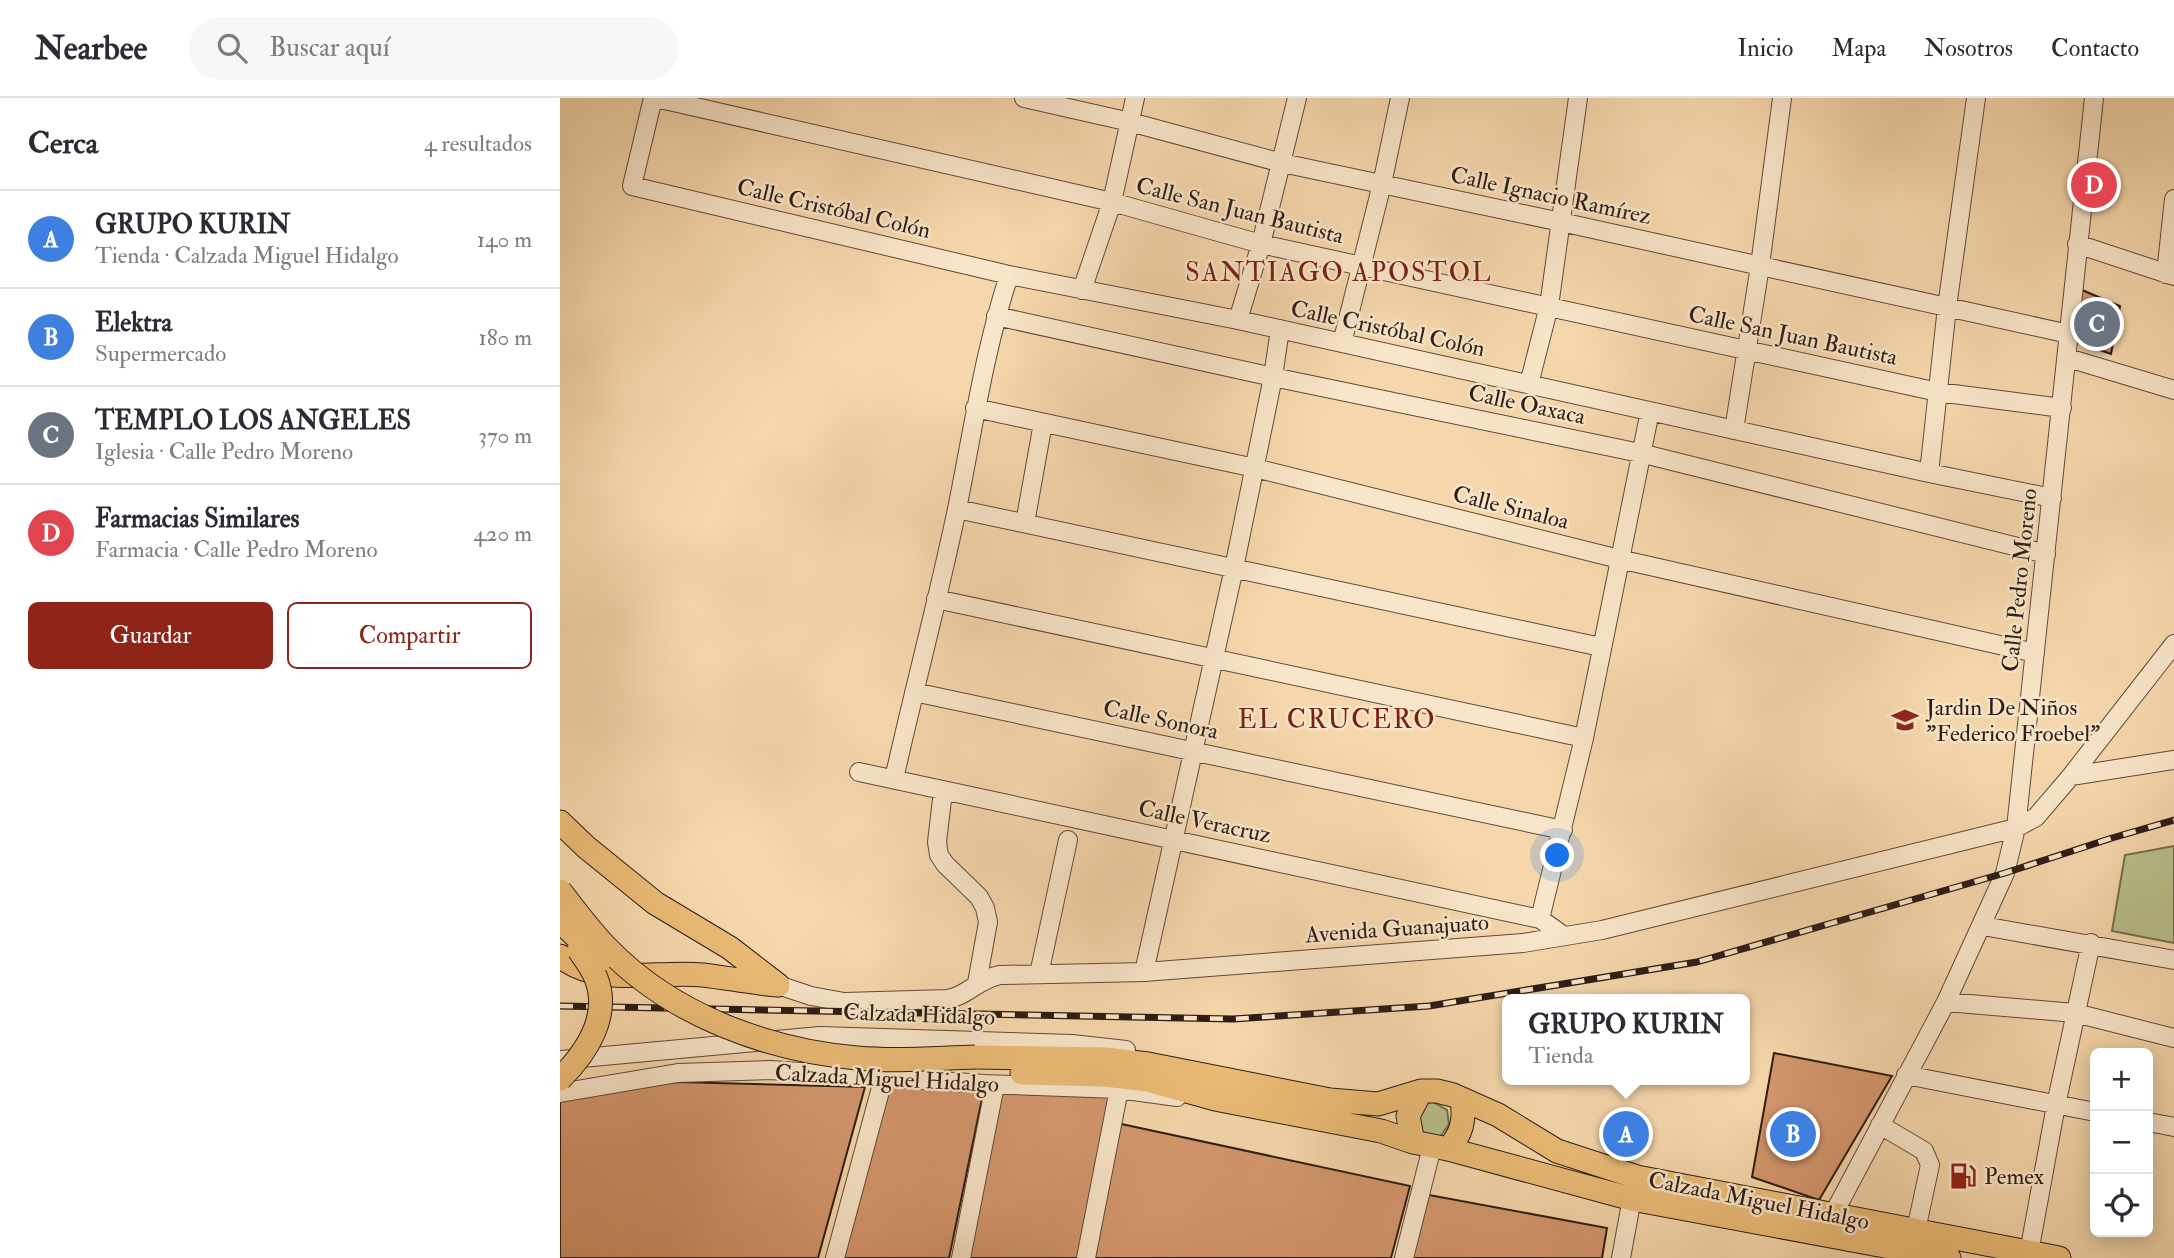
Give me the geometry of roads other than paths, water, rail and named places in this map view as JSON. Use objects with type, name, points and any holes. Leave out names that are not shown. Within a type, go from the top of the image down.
[{"type":"main road","points":[[560,822],[586,847],[655,903],[730,948],[778,985]]},
{"type":"main road","points":[[560,891],[608,949],[637,974],[673,1000],[714,1021],[759,1039],[806,1052],[861,1059],[974,1065]]},
{"type":"main road","points":[[561,922],[626,983],[660,1009],[726,1043],[806,1066],[837,1070],[974,1065]]},
{"type":"main road","points":[[560,1079],[584,1051],[601,1014],[597,979],[561,922]]},
{"type":"main road","points":[[560,956],[583,969],[616,975],[701,975],[778,985]]},
{"type":"main road","name":"Calzada Miguel Hidalgo","points":[[974,1065],[1106,1059],[1148,1064],[1330,1100],[1378,1104],[1420,1091],[1437,1091],[1498,1115],[1557,1151],[1637,1177],[1827,1224],[1949,1258]]},
{"type":"main road","name":"Calzada Miguel Hidalgo","points":[[974,1065],[1147,1080],[1215,1099],[1381,1131],[1632,1199],[1827,1224],[1916,1230],[2029,1255],[2059,1258]]},
{"type":"main road","points":[[1420,1091],[1408,1116],[1431,1146],[1457,1139],[1464,1113],[1462,1100]]},
{"type":"street","name":"Calle Cristóbal Colón","points":[[654,98],[632,186],[1009,275],[1238,320],[2052,498]]},
{"type":"street","name":"Calle San Juan Bautista","points":[[654,98],[1112,202],[1261,244],[1938,392],[2062,408]]},
{"type":"street","name":"Calle Ignacio Ramírez","points":[[1024,98],[1096,106],[1130,121],[1282,163],[2069,334]]},
{"type":"street","points":[[1082,290],[1112,202],[1135,98]]},
{"type":"street","points":[[1238,320],[1261,244],[1297,98]]},
{"type":"street","points":[[1342,343],[1382,184],[1400,98]]},
{"type":"street","points":[[1529,384],[1549,306],[1578,98]]},
{"type":"street","points":[[1734,430],[1760,266],[1782,98]]},
{"type":"street","points":[[1929,473],[1947,307],[1976,98]]},
{"type":"street","name":"Calle Pedro Moreno","points":[[1827,1224],[1946,1002],[1983,926],[2005,873],[2016,828],[2094,98]]},
{"type":"street","points":[[2077,244],[2170,275],[2174,199]]},
{"type":"street","points":[[894,779],[957,509],[975,408],[996,316],[1009,275]]},
{"type":"street","name":"Calle Oaxaca","points":[[996,316],[1640,453],[2046,554]]},
{"type":"street","points":[[1144,972],[1234,568],[1273,377],[1280,329]]},
{"type":"street","points":[[2068,358],[2174,390]]},
{"type":"street","name":"Calle Sinaloa","points":[[975,408],[1255,468],[1619,559],[2035,653]]},
{"type":"street","points":[[1564,936],[1540,919],[1584,738],[1650,411]]},
{"type":"street","points":[[1025,523],[1042,423]]},
{"type":"street","points":[[957,509],[1601,647]]},
{"type":"street","points":[[936,599],[1584,738]]},
{"type":"street","points":[[2016,828],[2036,817],[2174,644]]},
{"type":"street","name":"Calle Sonora","points":[[914,692],[1563,830]]},
{"type":"street","points":[[2071,776],[2174,760]]},
{"type":"street","name":"Calle Veracruz","points":[[859,772],[1540,919]]},
{"type":"street","points":[[943,791],[937,842],[939,855],[979,897],[988,922],[976,983]]},
{"type":"street","name":"Avenida Guanajuato","points":[[778,985],[811,996],[844,1002],[955,998],[976,983],[1000,975],[1144,972],[1523,943],[1602,930],[2016,828]]},
{"type":"street","points":[[1039,974],[1068,839]]},
{"type":"street","points":[[1983,926],[2091,943],[2174,960]]},
{"type":"street","points":[[2029,1255],[2056,1105],[2091,943]]},
{"type":"street","points":[[1946,1002],[2075,1013],[2174,1038]]},
{"type":"street","points":[[812,1073],[812,1062],[820,1036]]},
{"type":"street","name":"Calzada Hidalgo","points":[[560,1060],[820,1036],[1072,1044],[1141,1052],[1272,1088]]},
{"type":"street","points":[[835,1258],[885,1078],[889,1037]]},
{"type":"street","points":[[675,1050],[678,1073]]},
{"type":"street","name":"Calzada Miguel Hidalgo","points":[[560,1093],[678,1073],[770,1070],[1119,1089],[1195,1100],[1215,1099]]},
{"type":"street","points":[[1906,1075],[2090,1111]]},
{"type":"street","points":[[961,1258],[995,1084]]},
{"type":"street","points":[[1086,1258],[1119,1089]]},
{"type":"street","points":[[2153,1123],[2174,1127]]},
{"type":"street","points":[[1880,1125],[1924,1151],[1930,1165],[1916,1230]]},
{"type":"street","points":[[1404,1258],[1431,1146]]},
{"type":"street","points":[[1620,1258],[1637,1177]]},
{"type":"railway","points":[[1502,994],[1697,962],[2005,873],[2174,820]]},
{"type":"railway","points":[[560,1006],[1233,1019],[1429,1006],[1502,994]]},
{"type":"place","name":"Farmacias Similares","points":[[2094,185]]},
{"type":"place","name":"TEMPLO LOS ANGELES","points":[[2097,324]]},
{"type":"place","name":"Jardin De Niños \"Federico Froebel\"","points":[[1905,720]]},
{"type":"place","name":"GRUPO KURIN","points":[[1626,1134]]},
{"type":"place","name":"Elektra","points":[[1793,1134]]},
{"type":"place","name":"Pemex","points":[[1963,1176]]},
{"type":"district","name":"SANTIAGO APOSTOL","points":[[1339,272]]},
{"type":"district","name":"EL CRUCERO","points":[[1337,719]]}]
